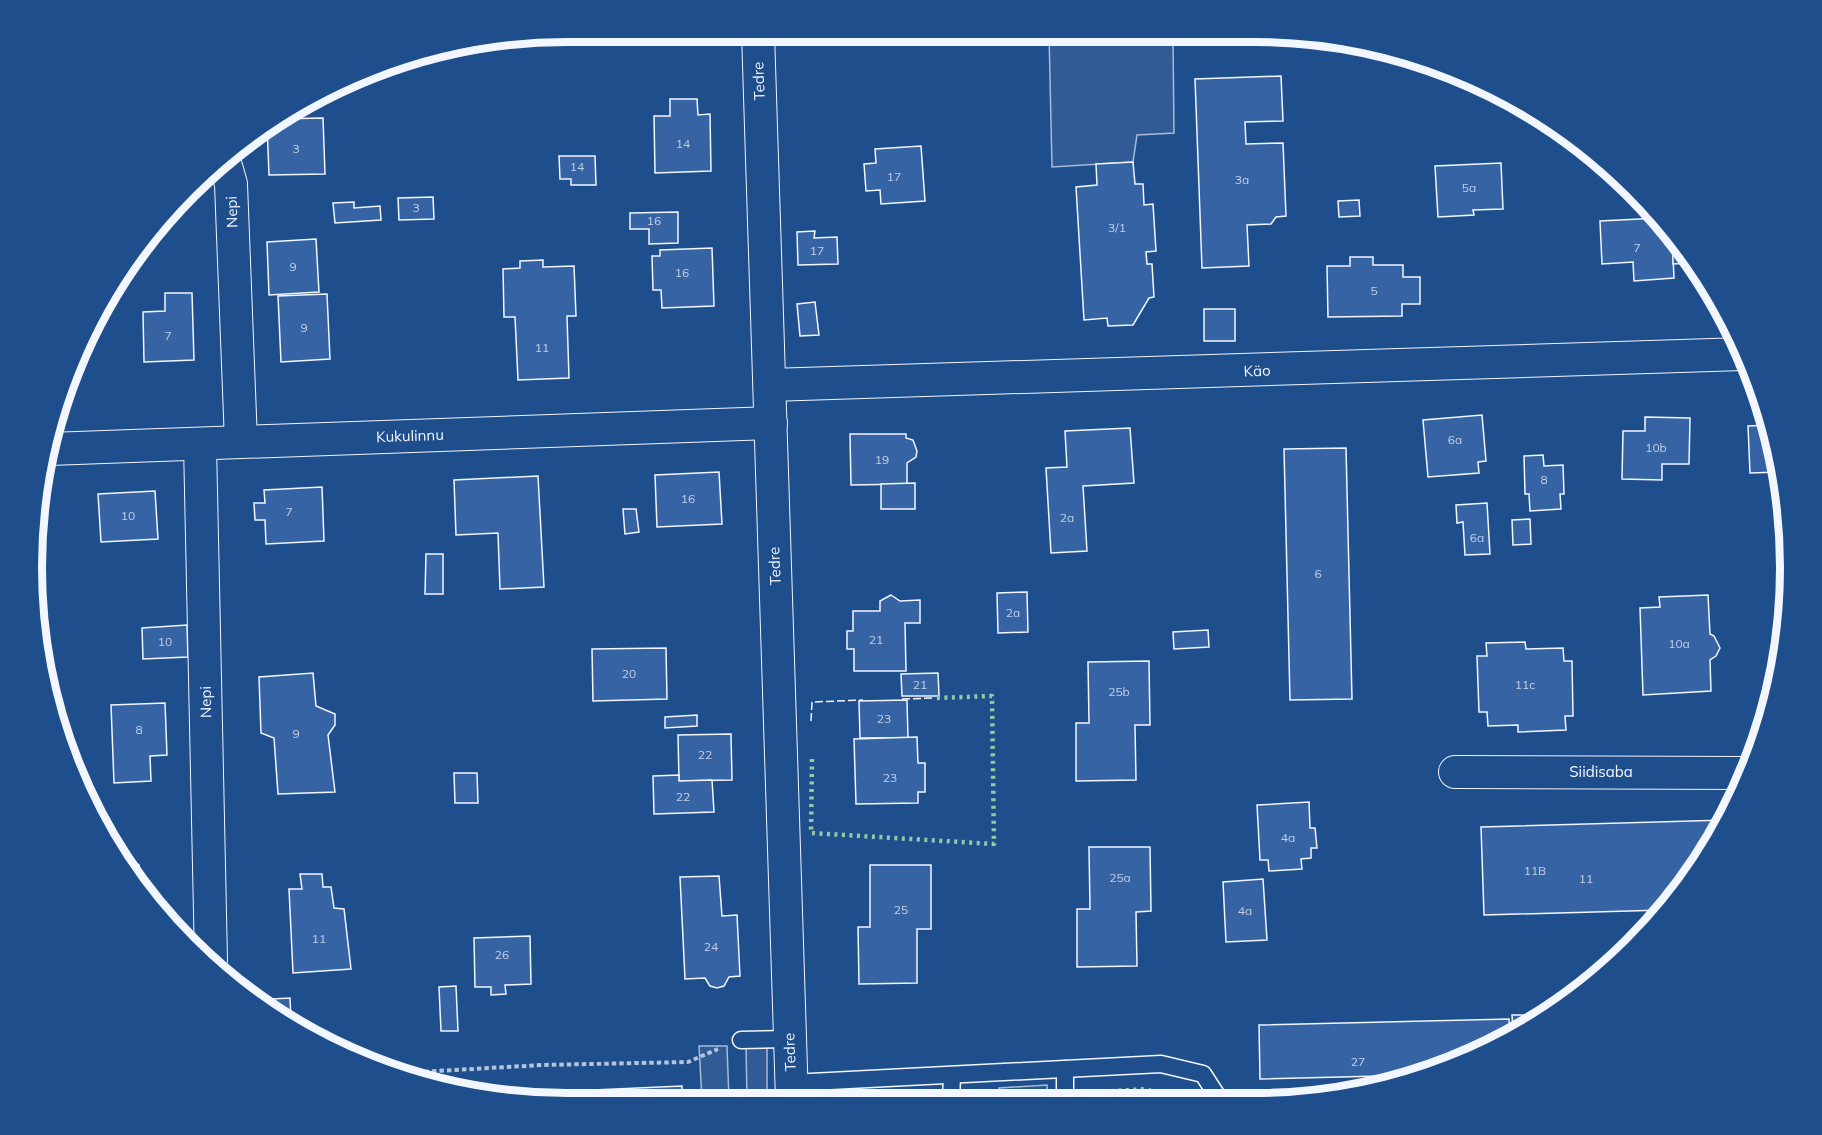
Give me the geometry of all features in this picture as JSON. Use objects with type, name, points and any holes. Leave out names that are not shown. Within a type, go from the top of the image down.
[{"type":"street","name":"Tedre","points":[[758,42],[792,1092]]},
{"type":"street","name":"Nepi","points":[[226,168],[231,184],[241,442]]},
{"type":"street","name":"Käo","points":[[770,385],[1735,354]]},
{"type":"street","name":"Kukulinnu","points":[[56,449],[771,423]]},
{"type":"street","name":"Nepi","points":[[200,444],[211,953]]},
{"type":"street","name":"Siidisaba","points":[[1455,772],[1738,773]]},
{"type":"lane","points":[[741,1040],[790,1039]]},
{"type":"lane","points":[[792,1092],[952,1076],[1161,1064],[1203,1074],[1215,1093]]},
{"type":"lane","points":[[1065,1069],[1065,1093]]},
{"type":"lane","points":[[951,1093],[952,1076]]},
{"type":"path","points":[[421,1072],[542,1065],[688,1062],[741,1040]]},
{"type":"shaded area","points":[[1049,42],[1069,42],[1069,45],[1173,42],[1174,133],[1137,135],[1133,162],[1052,167]]},
{"type":"shaded area","points":[[767,1044],[767,1093],[747,1093],[746,1045]]},
{"type":"shaded area","points":[[699,1046],[727,1046],[729,1093],[702,1093]]},
{"type":"shaded area","points":[[1047,1085],[1047,1093],[999,1093],[999,1088]]},
{"type":"building","points":[[1069,42],[1124,42],[1069,45]]},
{"type":"building","points":[[1281,76],[1283,121],[1245,122],[1246,144],[1283,143],[1286,216],[1276,217],[1271,224],[1247,225],[1249,266],[1202,268],[1195,79]]},
{"type":"building","points":[[670,99],[697,99],[698,115],[710,114],[711,171],[655,173],[654,116],[670,116]]},
{"type":"building","points":[[323,118],[325,174],[269,175],[268,137],[295,119]]},
{"type":"building","points":[[921,146],[925,201],[881,204],[880,190],[866,191],[864,164],[876,163],[875,149]]},
{"type":"building","points":[[559,156],[595,156],[596,185],[571,185],[571,179],[560,179]]},
{"type":"building","points":[[1133,162],[1135,184],[1143,184],[1144,205],[1153,204],[1156,251],[1146,252],[1147,264],[1152,264],[1154,297],[1149,298],[1133,325],[1108,326],[1107,318],[1084,320],[1076,187],[1097,185],[1096,164]]},
{"type":"building","points":[[1501,163],[1503,209],[1473,210],[1474,215],[1438,217],[1435,166]]},
{"type":"building","points":[[433,197],[434,219],[399,220],[398,198]]},
{"type":"building","points":[[1359,200],[1360,216],[1339,217],[1338,201]]},
{"type":"building","points":[[354,202],[354,208],[380,206],[381,220],[335,223],[333,203]]},
{"type":"building","points":[[678,212],[678,243],[649,244],[649,229],[630,229],[630,213]]},
{"type":"building","points":[[1648,219],[1673,250],[1674,278],[1634,281],[1633,262],[1602,264],[1600,221]]},
{"type":"building","points":[[815,231],[814,238],[837,237],[838,264],[798,265],[797,232]]},
{"type":"building","points":[[316,239],[319,292],[269,295],[267,242]]},
{"type":"building","points":[[712,248],[714,306],[662,308],[661,290],[653,290],[652,256],[660,256],[660,250]]},
{"type":"building","points":[[1673,250],[1682,264],[1673,264]]},
{"type":"building","points":[[1350,257],[1373,257],[1373,265],[1403,265],[1403,277],[1420,277],[1420,304],[1402,304],[1402,316],[1328,317],[1327,266],[1350,266]]},
{"type":"building","points":[[543,260],[543,267],[574,266],[576,316],[567,316],[569,378],[518,380],[515,317],[504,317],[503,269],[520,268],[520,261]]},
{"type":"building","points":[[165,293],[192,293],[194,360],[144,362],[143,312],[165,311]]},
{"type":"building","points":[[327,294],[330,359],[281,362],[278,296]]},
{"type":"building","points":[[815,302],[819,335],[800,336],[797,304]]},
{"type":"building","points":[[1204,309],[1235,309],[1235,341],[1204,341]]},
{"type":"building","points":[[1482,415],[1486,461],[1478,462],[1479,473],[1428,477],[1423,420]]},
{"type":"building","points":[[1645,417],[1690,418],[1689,464],[1662,464],[1662,480],[1622,479],[1623,431],[1645,431]]},
{"type":"building","points":[[1760,425],[1771,472],[1750,473],[1748,426]]},
{"type":"building","points":[[1130,428],[1134,483],[1083,486],[1087,551],[1051,553],[1046,468],[1067,467],[1065,431]]},
{"type":"building","points":[[850,434],[906,434],[906,438],[913,440],[917,451],[916,457],[907,463],[907,484],[851,485]]},
{"type":"building","points":[[1346,448],[1352,699],[1290,700],[1284,449]]},
{"type":"building","points":[[1543,455],[1544,466],[1563,465],[1564,494],[1560,494],[1561,509],[1530,511],[1529,494],[1525,494],[1524,456]]},
{"type":"building","points":[[719,472],[722,524],[657,527],[655,475]]},
{"type":"building","points":[[538,476],[544,587],[500,589],[498,533],[456,535],[454,480]]},
{"type":"building","points":[[915,483],[915,509],[881,509],[881,484]]},
{"type":"building","points":[[322,487],[324,541],[266,544],[265,520],[255,520],[254,503],[265,503],[264,490]]},
{"type":"building","points":[[155,491],[158,539],[101,542],[98,494]]},
{"type":"building","points":[[1487,503],[1490,554],[1465,555],[1463,522],[1457,523],[1456,505]]},
{"type":"building","points":[[623,509],[636,509],[639,532],[625,534]]},
{"type":"building","points":[[1530,519],[1531,544],[1513,545],[1512,520]]},
{"type":"building","points":[[426,554],[443,554],[443,594],[425,594]]},
{"type":"building","points":[[1027,592],[1028,632],[998,633],[997,593]]},
{"type":"building","points":[[891,595],[900,601],[920,600],[920,623],[905,623],[906,671],[854,671],[854,649],[847,649],[847,631],[853,631],[853,611],[880,611],[880,601]]},
{"type":"building","points":[[1708,595],[1710,634],[1714,636],[1720,648],[1716,656],[1710,660],[1711,691],[1643,695],[1640,608],[1660,607],[1659,597]]},
{"type":"building","points":[[187,625],[188,657],[143,659],[142,628]]},
{"type":"building","points":[[1208,630],[1209,647],[1174,649],[1173,632]]},
{"type":"building","points":[[1525,642],[1526,649],[1563,648],[1564,661],[1572,661],[1573,716],[1565,716],[1566,730],[1518,732],[1518,725],[1488,726],[1487,712],[1479,712],[1477,656],[1487,656],[1486,643]]},
{"type":"building","points":[[666,648],[667,699],[593,701],[592,649]]},
{"type":"building","points":[[1149,661],[1150,725],[1135,725],[1136,780],[1076,781],[1076,723],[1089,723],[1088,662]]},
{"type":"building","points":[[313,673],[316,706],[335,714],[335,725],[328,735],[335,792],[278,794],[274,738],[261,733],[259,677]]},
{"type":"building","points":[[938,673],[939,696],[902,696],[901,674]]},
{"type":"building","points":[[907,700],[908,738],[860,738],[859,701]]},
{"type":"building","points":[[165,703],[167,755],[150,756],[151,781],[114,783],[111,705]]},
{"type":"building","points":[[697,715],[697,726],[665,728],[665,717]]},
{"type":"building","points":[[731,734],[732,780],[679,781],[678,735]]},
{"type":"building","points":[[917,737],[918,763],[925,763],[925,792],[918,792],[918,803],[856,804],[854,739]]},
{"type":"building","points":[[454,773],[477,773],[478,803],[455,803]]},
{"type":"building","points":[[679,775],[679,781],[712,780],[714,812],[654,814],[653,776]]},
{"type":"building","points":[[1309,802],[1310,828],[1315,828],[1317,848],[1311,848],[1311,858],[1301,859],[1302,869],[1269,871],[1268,860],[1260,860],[1257,805]]},
{"type":"building","points":[[1715,820],[1691,859],[1653,910],[1484,915],[1481,827]]},
{"type":"building","points":[[1089,847],[1150,847],[1151,911],[1136,912],[1137,966],[1077,967],[1077,909],[1090,909]]},
{"type":"building","points":[[870,865],[931,865],[931,929],[917,929],[917,983],[859,984],[858,927],[870,927]]},
{"type":"building","points":[[300,874],[322,874],[323,887],[331,887],[334,908],[344,909],[351,969],[293,973],[289,889],[302,889]]},
{"type":"building","points":[[719,876],[722,916],[737,915],[740,976],[729,977],[724,986],[717,988],[710,986],[705,978],[685,979],[680,877]]},
{"type":"building","points":[[1263,879],[1267,940],[1226,942],[1223,882]]},
{"type":"building","points":[[530,936],[531,984],[505,985],[506,994],[491,995],[491,987],[475,987],[474,938]]},
{"type":"building","points":[[456,986],[458,1031],[441,1031],[439,987]]},
{"type":"building","points":[[290,998],[291,1014],[272,1001],[272,999]]},
{"type":"building","points":[[1512,1015],[1529,1015],[1517,1023],[1513,1025]]},
{"type":"building","points":[[1509,1019],[1509,1027],[1456,1053],[1387,1076],[1260,1079],[1259,1025]]},
{"type":"building","points":[[682,1086],[682,1093],[543,1092]]},
{"type":"hedge","points":[[812,759],[811,833],[994,844],[992,696],[935,698]]},
{"type":"hedge","points":[[1081,1093],[1147,1089],[1154,1093]]},
{"type":"fence","points":[[902,699],[935,698]]},
{"type":"fence","points":[[811,721],[812,702],[863,700]]}]
